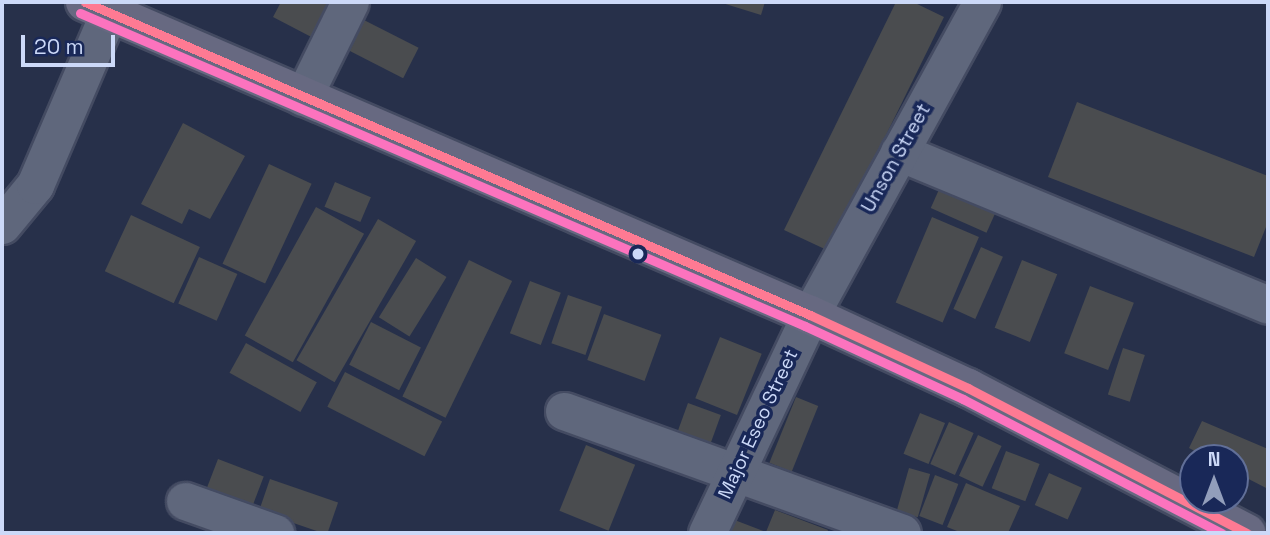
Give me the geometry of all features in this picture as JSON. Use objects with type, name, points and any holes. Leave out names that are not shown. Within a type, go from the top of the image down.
[{"type":"main road","points":[[97,7],[810,315],[968,388],[1247,533]]},
{"type":"street","points":[[303,97],[350,2]]},
{"type":"street","name":"Unson Street","points":[[810,315],[982,2]]},
{"type":"street","points":[[2,225],[35,185],[97,7]]},
{"type":"street","points":[[899,152],[1268,305]]},
{"type":"street","name":"Major Eseo Street","points":[[707,533],[810,315]]},
{"type":"street","points":[[564,411],[734,475],[902,533]]},
{"type":"street","points":[[185,501],[275,533]]},
{"type":"building","points":[[281,2],[340,2],[319,41],[273,17]]},
{"type":"building","points":[[719,2],[765,2],[761,15]]},
{"type":"building","points":[[896,2],[913,2],[944,17],[829,251],[784,230]]},
{"type":"building","points":[[358,17],[419,48],[403,78],[343,47]]},
{"type":"building","points":[[1077,102],[1268,176],[1268,222],[1254,257],[1048,177]]},
{"type":"building","points":[[183,123],[245,156],[210,219],[189,209],[182,224],[141,204]]},
{"type":"building","points":[[269,164],[312,184],[265,284],[223,264]]},
{"type":"building","points":[[945,176],[1001,201],[986,233],[931,208]]},
{"type":"building","points":[[335,182],[371,197],[360,222],[324,207]]},
{"type":"building","points":[[316,207],[364,234],[293,362],[245,336]]},
{"type":"building","points":[[131,215],[200,247],[174,303],[105,271]]},
{"type":"building","points":[[932,217],[979,237],[943,323],[896,303]]},
{"type":"building","points":[[378,219],[416,241],[335,382],[296,360]]},
{"type":"building","points":[[981,247],[1003,257],[975,319],[953,309]]},
{"type":"building","points":[[199,257],[237,274],[217,321],[178,304]]},
{"type":"building","points":[[416,258],[447,277],[409,336],[379,317]]},
{"type":"building","points":[[469,260],[512,281],[446,418],[402,397]]},
{"type":"building","points":[[1022,260],[1057,274],[1030,342],[995,328]]},
{"type":"building","points":[[530,281],[561,293],[541,345],[510,333]]},
{"type":"building","points":[[1090,286],[1134,303],[1108,370],[1064,353]]},
{"type":"building","points":[[568,295],[602,307],[585,355],[551,343]]},
{"type":"building","points":[[604,314],[661,335],[645,381],[587,360]]},
{"type":"building","points":[[371,322],[421,347],[399,390],[349,365]]},
{"type":"building","points":[[720,337],[762,354],[737,415],[695,398]]},
{"type":"building","points":[[246,343],[317,382],[300,412],[230,373]]},
{"type":"building","points":[[1123,348],[1145,355],[1130,402],[1108,395]]},
{"type":"building","points":[[345,372],[442,421],[424,456],[327,407]]},
{"type":"building","points":[[796,397],[818,406],[792,472],[769,463]]},
{"type":"building","points":[[688,403],[721,415],[705,459],[672,447]]},
{"type":"building","points":[[920,413],[945,423],[929,464],[904,454]]},
{"type":"building","points":[[1202,421],[1268,449],[1268,489],[1249,479],[1249,444],[1191,444]]},
{"type":"building","points":[[949,422],[974,433],[955,475],[930,464]]},
{"type":"building","points":[[978,435],[1002,446],[983,487],[959,476]]},
{"type":"building","points":[[586,445],[635,465],[609,531],[559,511]]},
{"type":"building","points":[[1006,451],[1040,464],[1025,501],[992,488]]},
{"type":"building","points":[[218,459],[264,477],[250,511],[205,494]]},
{"type":"building","points":[[909,468],[930,474],[918,517],[897,511]]},
{"type":"building","points":[[1049,473],[1082,488],[1068,520],[1035,505]]},
{"type":"building","points":[[935,475],[958,484],[943,525],[919,516]]},
{"type":"building","points":[[270,479],[338,502],[328,533],[259,511]]},
{"type":"building","points":[[966,483],[1020,506],[1008,533],[962,533],[947,527]]},
{"type":"building","points":[[775,510],[828,530],[827,533],[727,533],[732,519],[766,532]]},
{"type":"transit line","points":[[85,2],[810,315],[968,388],[1247,533]]},
{"type":"transit line","points":[[80,13],[805,326],[963,399],[1221,533]]}]
